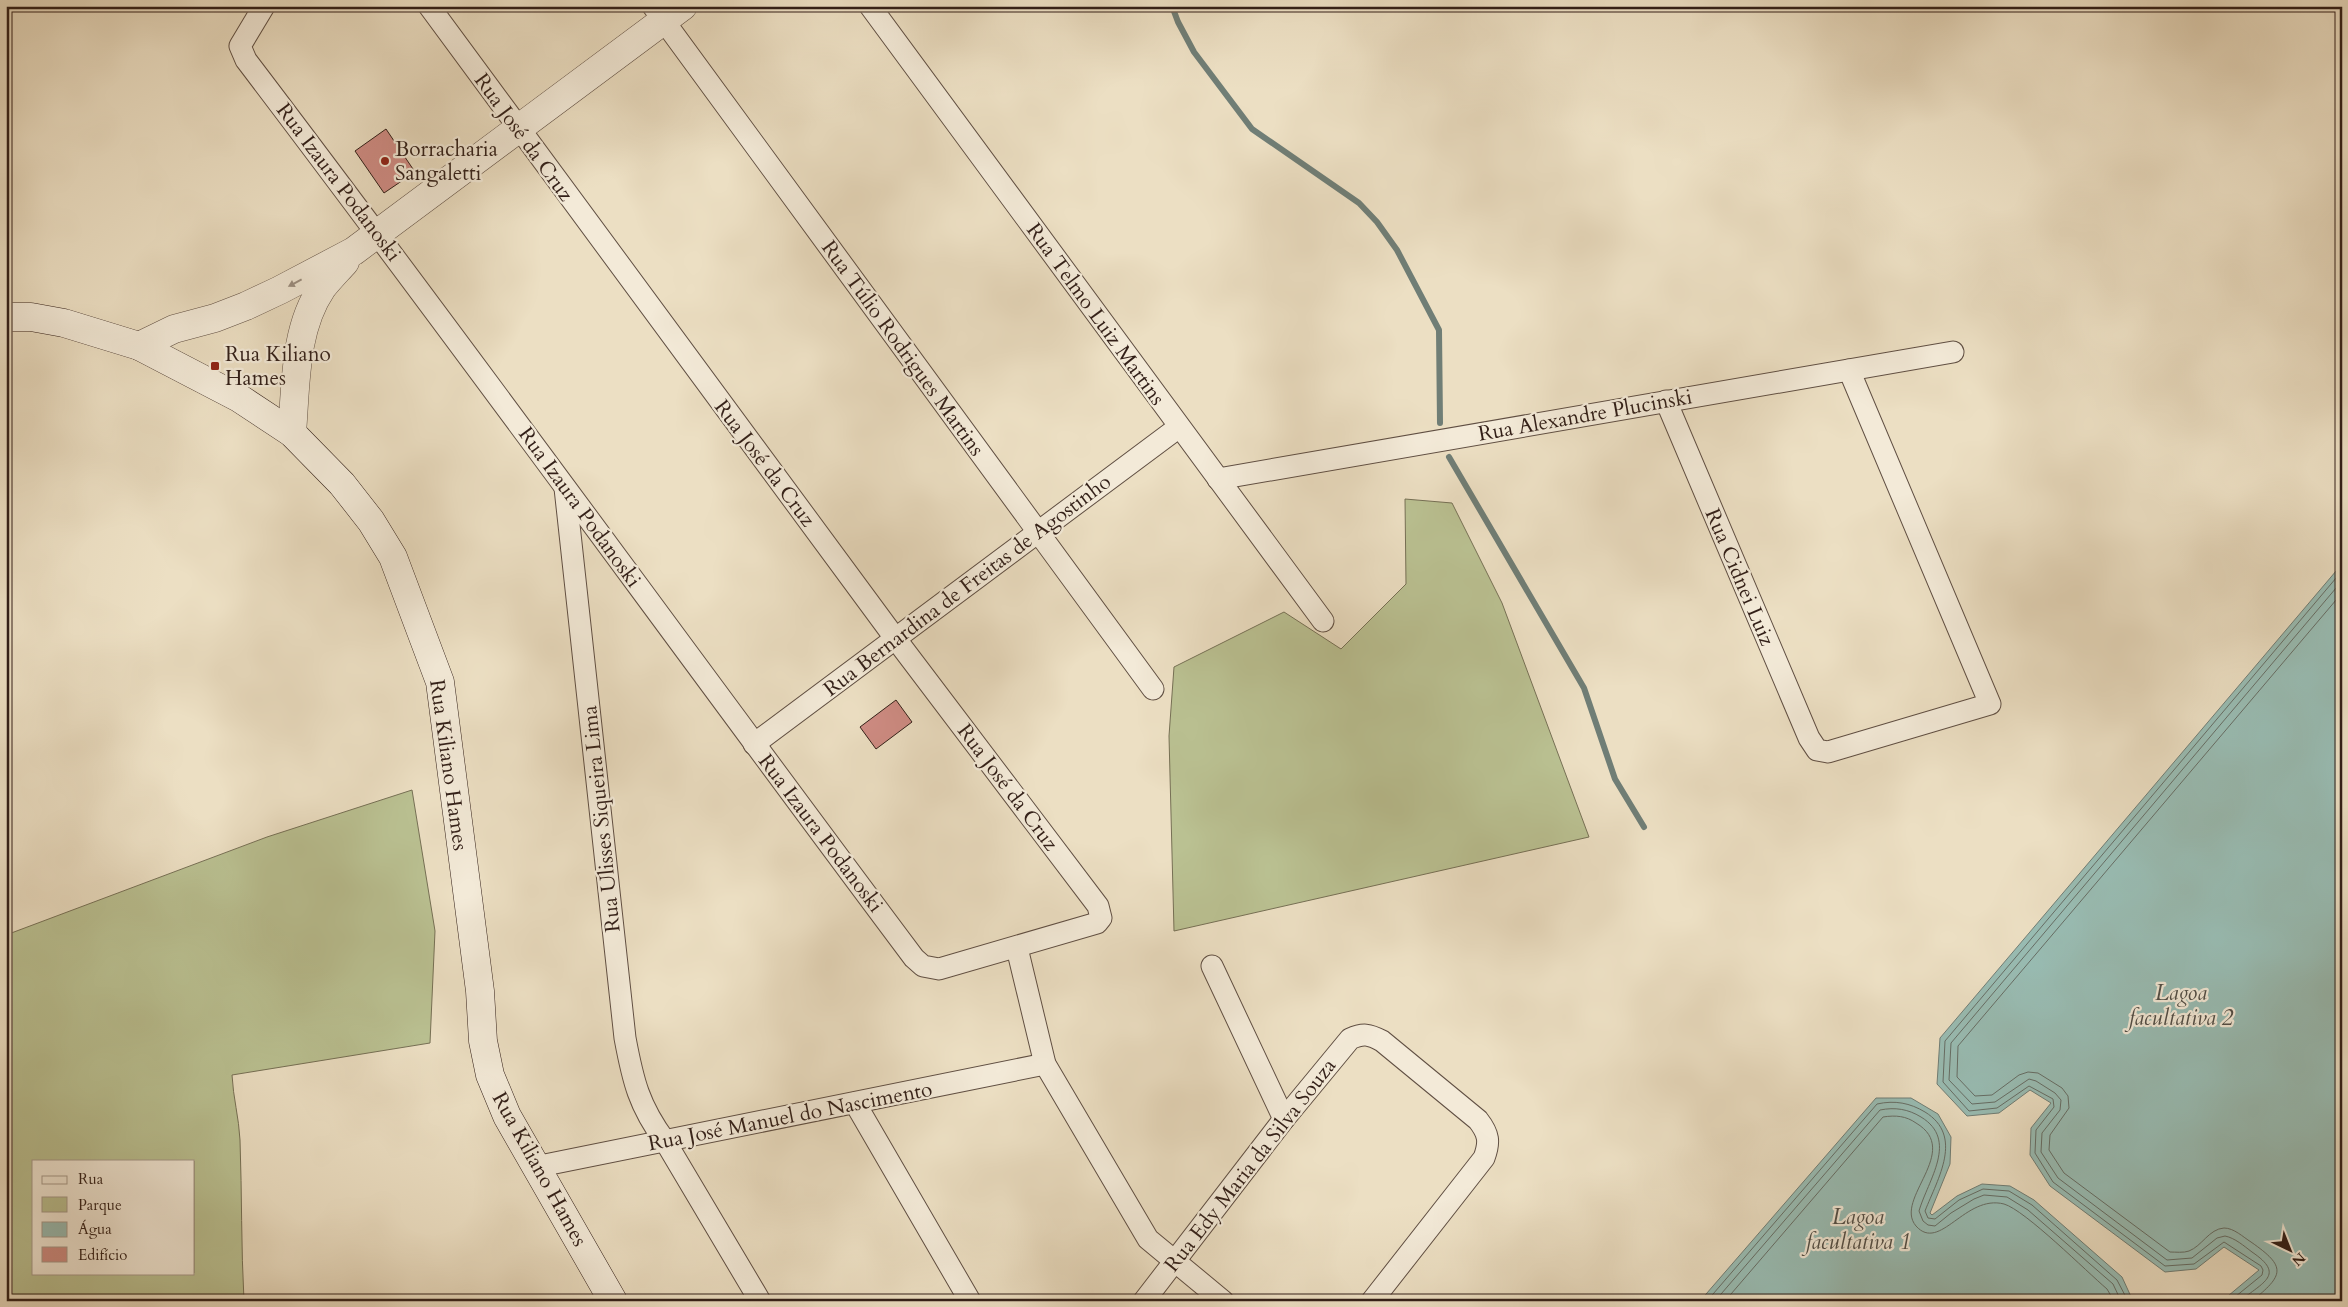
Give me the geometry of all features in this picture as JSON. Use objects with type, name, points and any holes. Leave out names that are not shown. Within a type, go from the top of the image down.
[{"type":"main road","points":[[139,346],[174,330],[215,318],[246,306],[354,251],[518,129],[666,11]]},
{"type":"main road","points":[[292,433],[296,378],[304,328],[322,288],[354,251]]},
{"type":"main road","name":"Rua Kiliano Hames","points":[[6,316],[31,317],[64,323],[139,346],[240,398],[292,433],[342,484],[371,521],[388,550],[409,596],[423,640],[440,682],[480,991],[484,1041],[490,1075],[507,1116],[613,1301]]},
{"type":"street","name":"Rua Izaura Podanoski","points":[[264,6],[240,46],[246,60],[378,233],[914,958],[923,966],[940,969],[1017,948]]},
{"type":"street","name":"Rua José da Cruz","points":[[429,6],[895,638],[1098,906],[1101,918],[1097,923],[1017,948]]},
{"type":"street","name":"Rua Telmo Luiz Martins","points":[[870,6],[1322,621]]},
{"type":"street","name":"Rua Túlio Rodrigues Martins","points":[[666,11],[1038,532],[1153,689]]},
{"type":"street","name":"Rua Alexandre Plucinski","points":[[1218,479],[1953,352]]},
{"type":"street","name":"Rua Cidnei Luiz","points":[[1666,402],[1809,738],[1817,750],[1828,752],[1990,704],[1849,370]]},
{"type":"street","name":"Rua Bernardina de Freitas de Agostinho","points":[[754,744],[1179,427]]},
{"type":"street","name":"Rua Ulisses Siqueira Lima","points":[[565,488],[625,1038],[641,1103],[760,1301]]},
{"type":"street","points":[[1017,948],[1045,1064],[1138,1224],[1148,1239],[1173,1262],[1223,1301]]},
{"type":"street","points":[[1212,966],[1284,1119]]},
{"type":"street","name":"Rua Edy Maria da Silva Souza","points":[[1144,1301],[1284,1119],[1350,1039],[1359,1034],[1370,1034],[1382,1041],[1478,1120],[1486,1130],[1489,1144],[1484,1158],[1372,1301]]},
{"type":"street","name":"Rua José Manuel do Nascimento","points":[[535,1167],[1045,1064]]},
{"type":"street","points":[[854,1103],[970,1301]]},
{"type":"green space","points":[[1405,499],[1452,503],[1502,603],[1589,837],[1174,931],[1169,736],[1174,667],[1284,612],[1341,649],[1406,584]]},
{"type":"green space","points":[[412,790],[435,931],[430,1043],[232,1075],[240,1140],[244,1301],[6,1301],[6,935],[267,837]]},
{"type":"water","name":"Lagoa facultativa 2","points":[[2342,564],[2342,1301],[2222,1301],[2259,1270],[2224,1247],[2196,1269],[2165,1272],[2050,1186],[2030,1155],[2031,1128],[2051,1103],[2030,1090],[1999,1113],[1967,1116],[1937,1084],[1940,1038]]},
{"type":"water","name":"Lagoa facultativa 1","points":[[1876,1098],[1911,1098],[1938,1114],[1951,1137],[1950,1164],[1930,1213],[1932,1215],[1957,1196],[1982,1184],[2010,1186],[2034,1200],[2122,1277],[2133,1301],[1700,1301]]},
{"type":"building","name":"Borracharia Sangaletti","points":[[386,129],[415,172],[384,193],[355,151]]},
{"type":"building","points":[[896,700],[912,722],[876,749],[860,727]]},
{"type":"waterway","points":[[1172,6],[1194,52],[1252,129],[1359,203],[1377,222],[1397,250],[1439,330],[1440,423]]},
{"type":"waterway","points":[[1449,457],[1584,688],[1615,779],[1644,827]]},
{"type":"place","name":"Borracharia Sangaletti","points":[[385,161]]},
{"type":"place","name":"Rua Kiliano Hames","points":[[215,366]]}]
